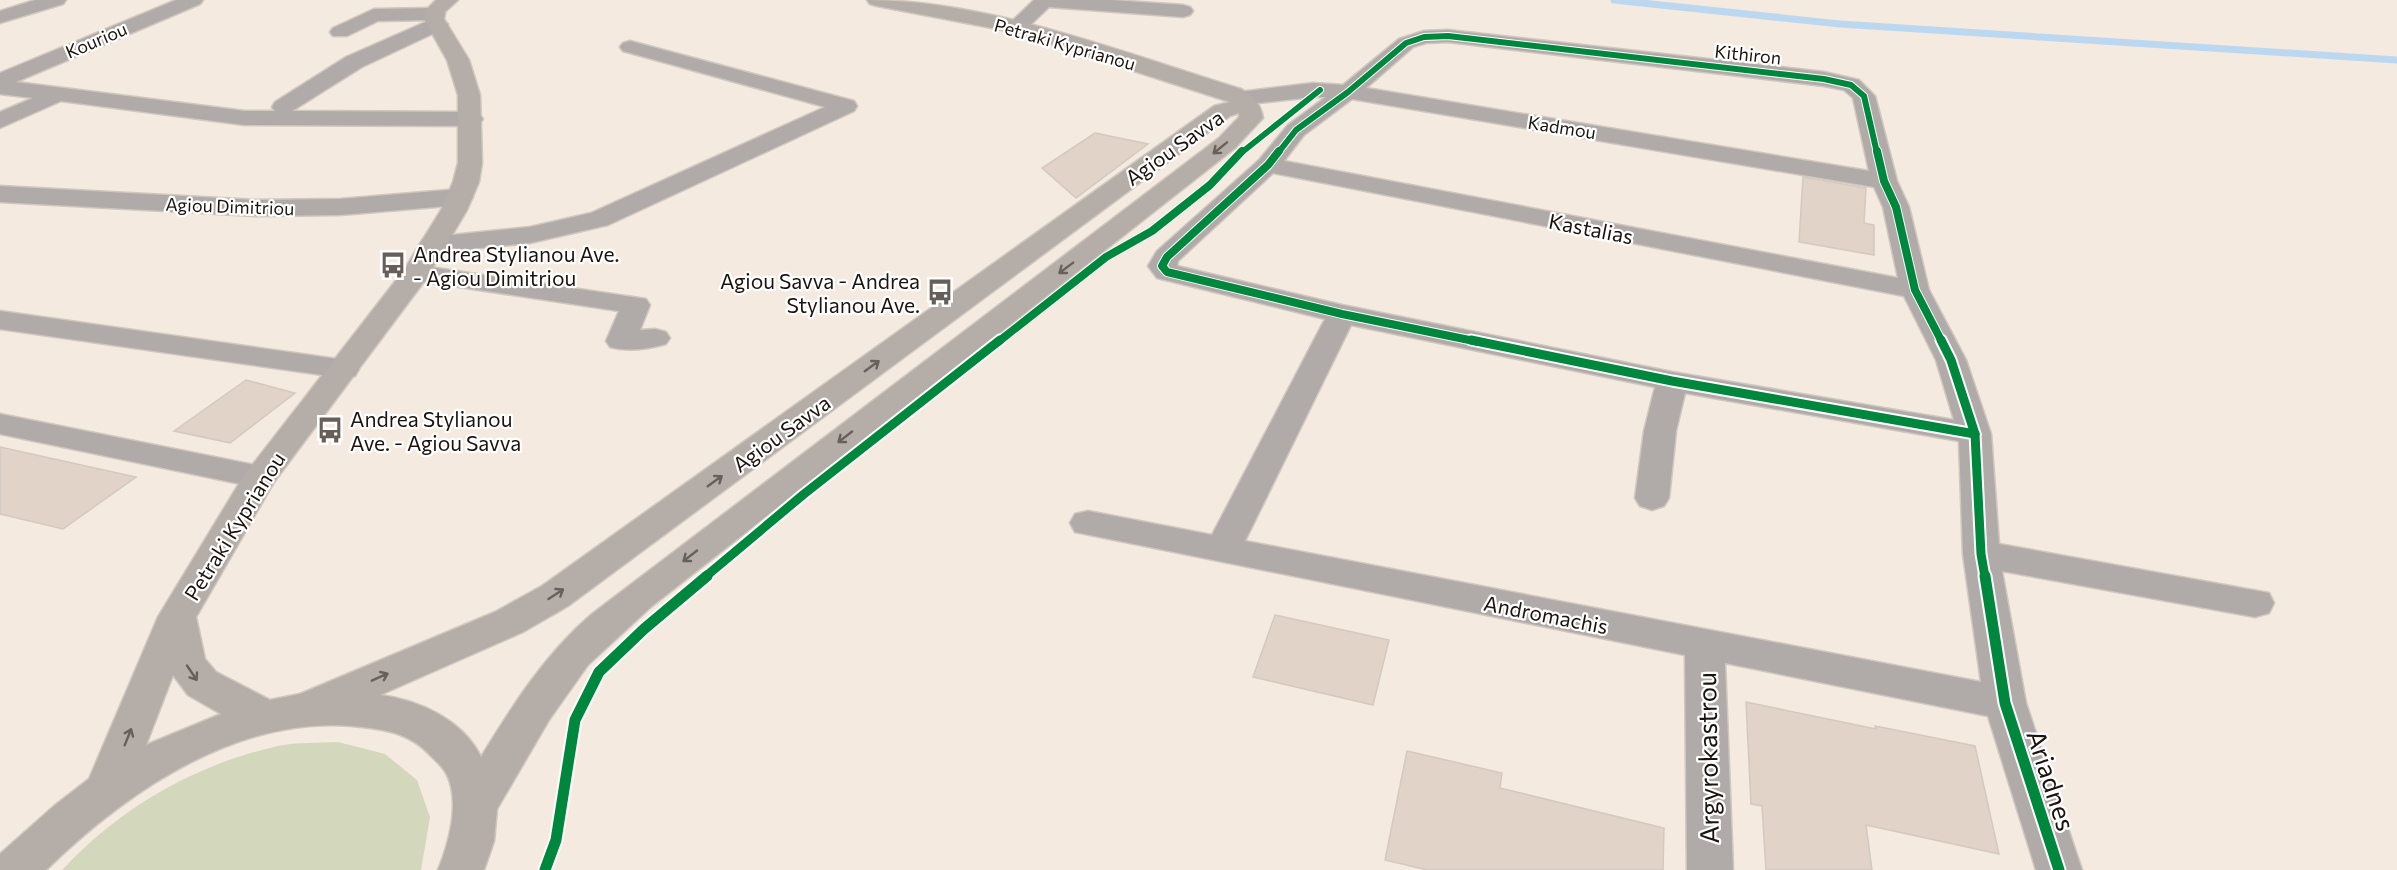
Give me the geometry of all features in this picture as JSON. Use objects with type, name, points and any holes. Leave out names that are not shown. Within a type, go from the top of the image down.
[{"type":"main road","name":"Petraki Kyprianou","points":[[878,0],[1017,27],[1243,101]]},
{"type":"main road","name":"Petraki Kyprianou","points":[[106,791],[177,617],[260,477],[416,273],[460,197],[470,163],[471,119],[468,95],[458,60],[440,13]]},
{"type":"main road","name":"Agiou Savva","points":[[308,709],[509,622],[555,596],[1222,111],[1243,101],[1252,112],[1251,118],[1227,143],[604,625],[575,653],[553,681],[476,804]]},
{"type":"main road","name":"Petraki Kyprianou","points":[[177,617],[182,655],[199,683],[266,717]]},
{"type":"main road","points":[[15,870],[57,829],[106,791],[164,756],[223,730],[266,717],[308,709],[375,709],[428,726],[463,761],[476,804],[468,857],[461,870]]},
{"type":"street","points":[[0,17],[56,0]]},
{"type":"street","name":"Kouriou","points":[[0,81],[193,0]]},
{"type":"street","points":[[1017,27],[1045,0],[1183,12]]},
{"type":"street","points":[[340,32],[374,15],[440,13]]},
{"type":"street","points":[[283,107],[354,62],[440,13]]},
{"type":"street","name":"Kithiron","points":[[1348,92],[1406,43],[1424,37],[1471,39],[1824,79],[1851,85],[1864,96],[1884,181],[1896,207],[1915,290],[1951,360],[1975,434]]},
{"type":"street","points":[[434,245],[530,235],[599,219],[846,106],[630,46]]},
{"type":"street","points":[[0,87],[55,96],[245,118],[471,119]]},
{"type":"street","name":"Kadmou","points":[[1243,101],[1313,90],[1348,92],[1884,181]]},
{"type":"street","points":[[1348,92],[1296,130],[1268,165],[1167,257],[1162,266],[1167,272],[1342,314],[1672,381],[1975,434]]},
{"type":"street","points":[[0,120],[55,96]]},
{"type":"street","name":"Kastalias","points":[[1268,165],[1915,290]]},
{"type":"street","name":"Agiou Dimitriou","points":[[0,194],[178,205],[286,208],[370,205],[460,197]]},
{"type":"street","points":[[416,273],[636,305],[621,341],[655,338]]},
{"type":"street","points":[[1222,550],[1342,314]]},
{"type":"street","points":[[0,320],[344,369]]},
{"type":"street","points":[[1652,498],[1660,431],[1672,381]]},
{"type":"street","points":[[0,424],[260,477]]},
{"type":"street","name":"Ariadnes","points":[[1975,434],[1981,554],[2005,703],[2059,870]]},
{"type":"street","name":"Andromachis","points":[[1088,524],[2005,703]]},
{"type":"street","points":[[1981,554],[2255,603]]},
{"type":"street","name":"Argyrokastrou","points":[[1705,646],[1710,870]]},
{"type":"green space","points":[[338,742],[385,754],[417,780],[430,817],[421,870],[62,870],[85,847],[134,808],[188,777],[247,754],[278,746]]},
{"type":"building","points":[[1095,133],[1148,144],[1076,198],[1042,168]]},
{"type":"building","points":[[1803,177],[1866,188],[1864,223],[1874,225],[1874,255],[1799,242]]},
{"type":"building","points":[[246,380],[295,393],[230,443],[174,431]]},
{"type":"building","points":[[0,447],[136,477],[63,529],[0,514]]},
{"type":"building","points":[[1275,615],[1389,640],[1373,705],[1253,677]]},
{"type":"building","points":[[1746,702],[1876,729],[1875,726],[1975,746],[1999,854],[1866,825],[1872,870],[1766,870],[1762,806],[1751,804]]},
{"type":"building","points":[[1407,751],[1502,773],[1500,788],[1664,828],[1663,870],[1427,870],[1385,860]]},
{"type":"waterway","points":[[1614,0],[1840,24],[2397,60]]},
{"type":"cycle path","points":[[1975,434],[1672,381],[1342,314],[1167,272],[1162,266],[1167,257],[1268,165],[1296,130],[1348,92],[1406,43],[1424,37],[1448,36],[1824,79],[1851,85],[1864,96],[1884,181],[1896,207],[1915,290],[1951,360],[1975,434],[1981,554],[2005,703],[2059,870]]},
{"type":"cycle path","points":[[545,870],[556,840],[575,720],[599,672],[644,629],[804,494],[1106,257],[1152,231],[1210,185],[1244,149],[1320,90]]},
{"type":"place","name":"Andrea Stylianou Ave. - Agiou Dimitriou","points":[[393,265]]},
{"type":"place","name":"Agiou Savva - Andrea Stylianou Ave.","points":[[940,292]]},
{"type":"place","name":"Andrea Stylianou Ave. - Agiou Savva","points":[[330,430]]}]
